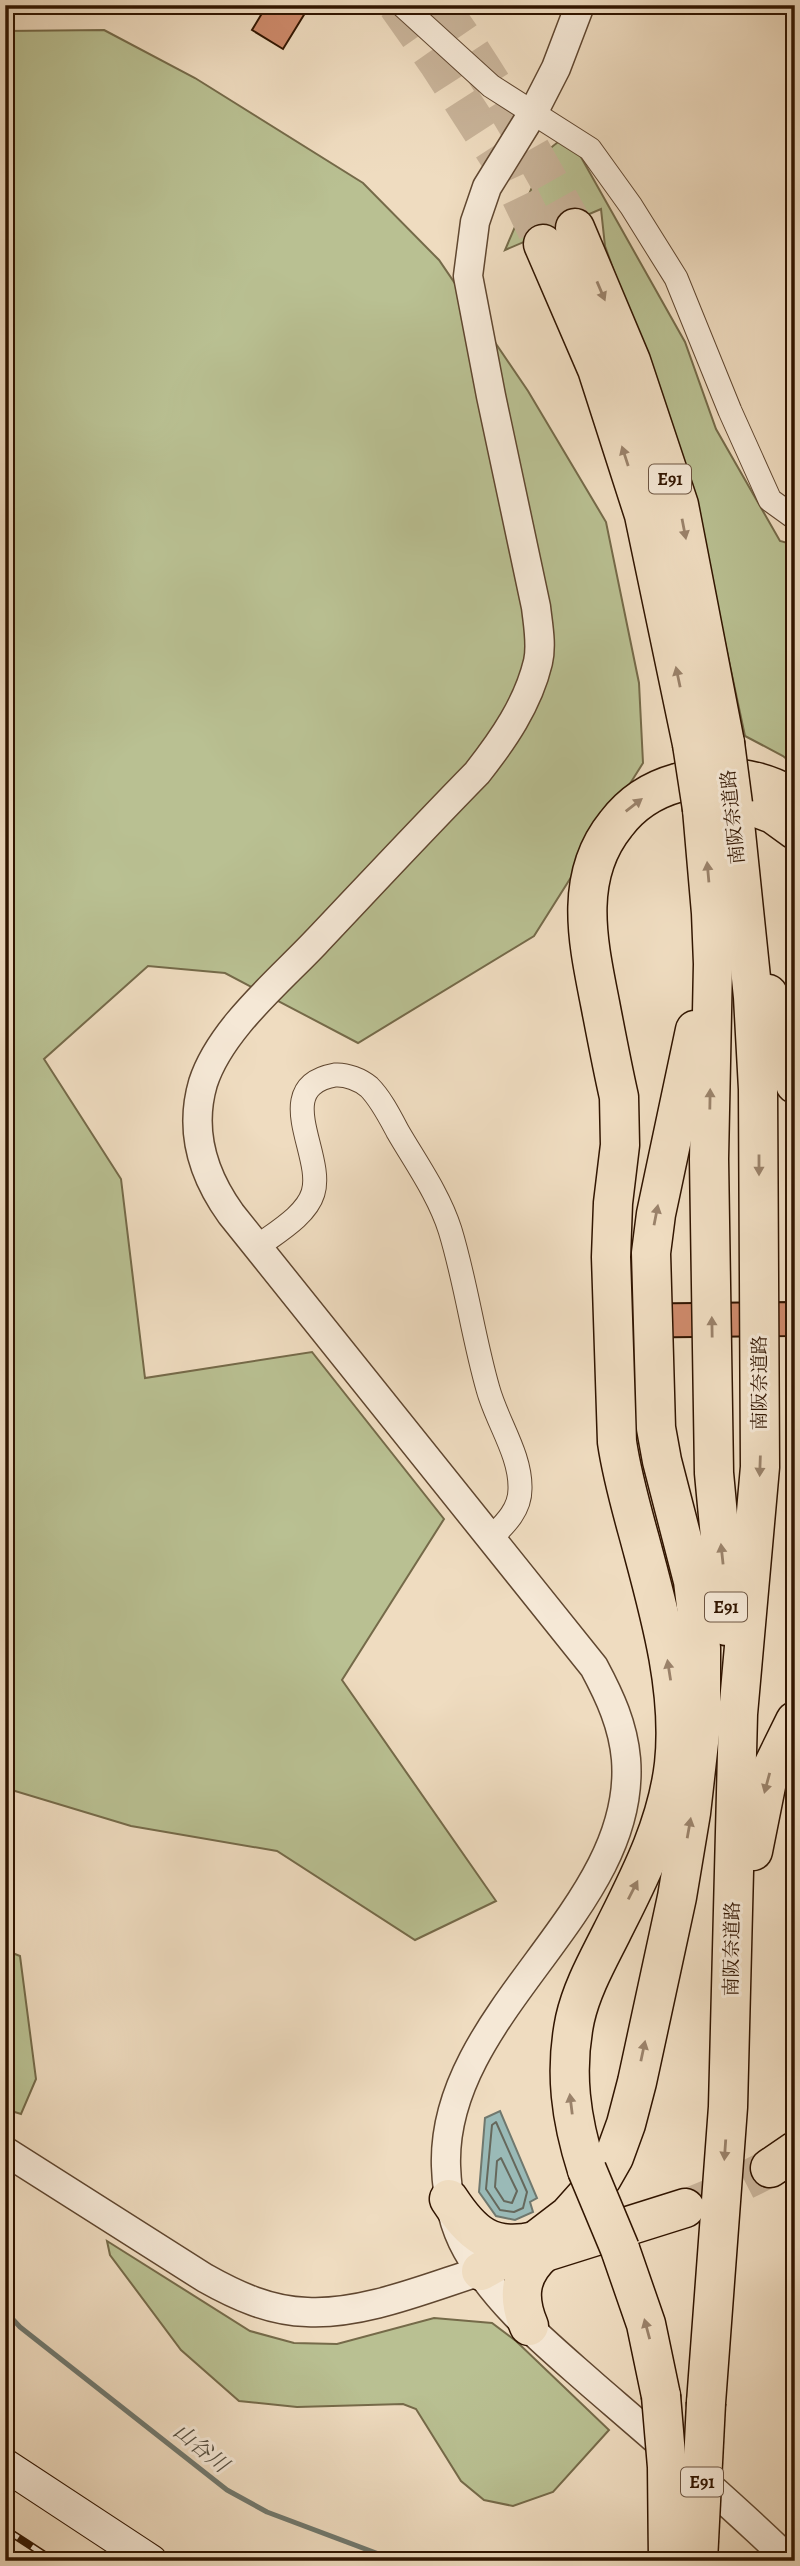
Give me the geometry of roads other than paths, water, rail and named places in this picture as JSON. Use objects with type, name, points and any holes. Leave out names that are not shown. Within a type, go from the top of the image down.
[{"type":"highway","name":"南阪奈道路","points":[[559,236],[597,369],[644,515],[709,743],[727,911],[709,1159],[713,1473],[726,1601],[725,1717],[685,2401],[686,2561]]},
{"type":"highway","points":[[668,2561],[667,2467],[685,2401],[646,2323],[620,2249],[587,2170],[572,2117],[569,2091],[569,2066],[576,2018],[591,1974],[653,1847],[671,1779],[675,1738],[665,1646],[648,1569],[620,1466],[617,1442],[611,1238],[621,1122],[619,1097],[588,934],[589,878],[596,855],[608,833],[624,813],[659,789],[702,779],[742,779],[763,784],[795,799]]},
{"type":"highway","points":[[692,1581],[672,1517],[642,1455],[633,1422],[627,1230],[638,1118],[607,933],[608,909],[618,866],[628,847],[641,831],[671,811],[706,802],[741,802],[774,814],[795,830]]},
{"type":"highway","name":"南阪奈道路","points":[[698,2561],[685,2401],[728,2107],[738,1714],[760,1467],[758,1089],[753,997],[727,911]]},
{"type":"highway","points":[[529,2326],[521,2304],[520,2291],[528,2269],[539,2247],[602,2178],[614,2157],[626,2124],[677,1897],[698,1763],[701,1648],[692,1581],[656,1428],[651,1253],[656,1214],[705,978],[727,911]]},
{"type":"highway","name":"E91","points":[[727,911],[795,1084]]},
{"type":"highway","points":[[728,2107],[743,1980],[753,1851],[768,1776],[795,1721]]},
{"type":"highway","points":[[449,2199],[467,2224],[487,2239],[510,2245],[539,2247]]},
{"type":"highway","points":[[481,2271],[539,2247],[685,2208]]},
{"type":"main road","points":[[5,2465],[151,2561]]},
{"type":"street","points":[[402,5],[491,86],[590,149],[631,206],[676,278],[730,411],[770,500],[795,518]]},
{"type":"street","points":[[580,5],[556,68],[534,111],[487,187],[475,222],[468,276],[536,607],[540,642],[538,662],[507,733],[477,773],[239,1024],[211,1062],[198,1105],[197,1127],[205,1171],[214,1191],[594,1667],[611,1698],[622,1728],[626,1761],[625,1790],[618,1823],[606,1853],[589,1886],[480,2044],[459,2090],[447,2138],[445,2159],[449,2199],[460,2234],[481,2271],[529,2326],[792,2560]]},
{"type":"street","points":[[257,1247],[306,1207],[314,1192],[315,1170],[301,1107],[308,1089],[323,1079],[338,1074],[357,1079],[369,1087],[383,1106],[412,1156],[436,1198],[456,1251],[488,1392],[519,1476],[517,1508],[491,1538]]},
{"type":"street","points":[[5,2151],[231,2293],[280,2309],[306,2312],[361,2307],[481,2271]]},
{"type":"water","points":[[500,2111],[537,2198],[530,2202],[533,2212],[515,2220],[496,2216],[479,2192],[485,2118]]},
{"type":"waterway","name":"山谷川","points":[[5,2311],[20,2327],[227,2490],[267,2512],[384,2556],[405,2561]]},
{"type":"waterway","name":"山谷川","points":[[448,2561],[455,2558],[458,2561]]},
{"type":"tunnel","points":[[397,5],[510,175],[543,244]]},
{"type":"tunnel","points":[[439,5],[494,87],[575,228]]},
{"type":"tunnel","points":[[693,2205],[770,2168]]},
{"type":"railway","points":[[5,2529],[54,2561]]}]
